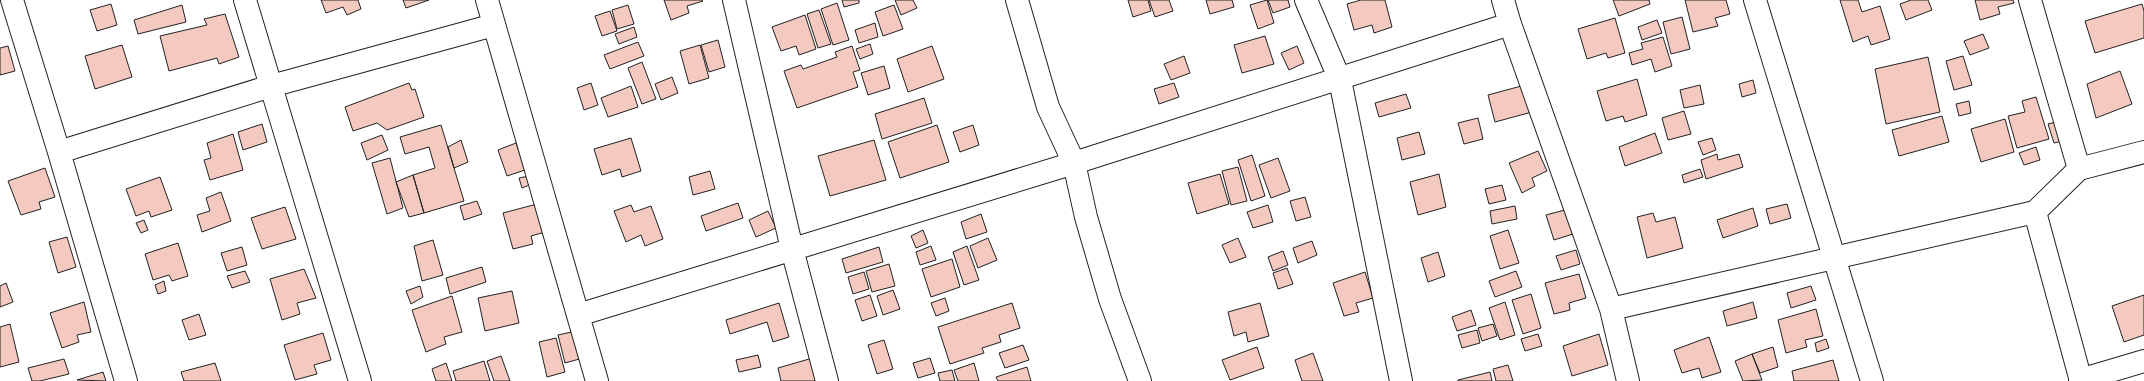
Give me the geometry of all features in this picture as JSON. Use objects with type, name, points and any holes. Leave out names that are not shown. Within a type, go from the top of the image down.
[{"type":"street","points":[[12,0],[59,152],[126,381]]},
{"type":"street","points":[[244,0],[360,381]]},
{"type":"street","points":[[487,0],[597,381]]},
{"type":"street","points":[[734,0],[792,249],[827,381]]},
{"type":"street","points":[[1017,0],[1048,108],[1074,163],[1086,217],[1110,299],[1140,381]]},
{"type":"street","points":[[1306,0],[1340,80],[1401,381]]},
{"type":"street","points":[[1503,0],[1510,24],[1611,309],[1628,381]]},
{"type":"street","points":[[1754,0],[1872,381]]},
{"type":"street","points":[[2030,0],[2079,169]]},
{"type":"street","points":[[578,315],[1340,80],[1510,24]]},
{"type":"street","points":[[59,152],[271,86],[494,25]]},
{"type":"street","points":[[1611,309],[2035,212],[2079,169],[2144,152]]},
{"type":"street","points":[[2035,212],[2081,380],[2144,361]]},
{"type":"building","points":[[321,0],[358,0],[361,9],[347,15],[343,7],[326,13]]},
{"type":"building","points":[[403,0],[429,0],[406,8]]},
{"type":"building","points":[[664,0],[703,1],[687,6],[689,13],[671,20]]},
{"type":"building","points":[[842,0],[859,0],[859,3],[844,7]]},
{"type":"building","points":[[895,0],[913,0],[917,8],[901,15]]},
{"type":"building","points":[[1128,0],[1148,0],[1151,11],[1133,17]]},
{"type":"building","points":[[1149,0],[1169,0],[1173,11],[1155,17]]},
{"type":"building","points":[[1206,0],[1232,0],[1234,7],[1210,14]]},
{"type":"building","points":[[1267,0],[1274,23],[1258,29],[1250,5]]},
{"type":"building","points":[[1268,0],[1288,0],[1290,7],[1273,13]]},
{"type":"building","points":[[1361,0],[1385,0],[1392,27],[1374,33],[1372,25],[1354,30],[1347,4]]},
{"type":"building","points":[[1613,0],[1649,0],[1650,4],[1619,16]]},
{"type":"building","points":[[1685,0],[1726,0],[1730,14],[1715,18],[1718,26],[1693,32]]},
{"type":"building","points":[[1840,0],[1858,0],[1862,12],[1880,6],[1890,39],[1871,45],[1868,36],[1853,42]]},
{"type":"building","points":[[1911,0],[1928,0],[1932,10],[1906,20],[1900,4]]},
{"type":"building","points":[[1975,0],[2013,0],[2014,3],[1998,7],[2000,14],[1980,20]]},
{"type":"building","points":[[837,3],[849,40],[833,45],[821,9]]},
{"type":"building","points":[[111,4],[117,25],[97,31],[90,10]]},
{"type":"building","points":[[2142,4],[2144,11],[2144,38],[2095,53],[2085,21]]},
{"type":"building","points":[[182,5],[186,22],[138,34],[134,20]]},
{"type":"building","points":[[628,5],[634,24],[617,29],[612,10]]},
{"type":"building","points":[[894,5],[903,29],[883,36],[875,12]]},
{"type":"building","points":[[819,10],[831,44],[818,48],[807,14]]},
{"type":"building","points":[[610,11],[617,31],[602,36],[595,16]]},
{"type":"building","points":[[225,14],[239,57],[219,64],[217,58],[169,71],[160,36],[207,25],[204,19]]},
{"type":"building","points":[[805,15],[816,49],[799,55],[796,46],[781,51],[772,27]]},
{"type":"building","points":[[1682,17],[1690,49],[1671,54],[1663,22]]},
{"type":"building","points":[[1615,18],[1625,53],[1608,58],[1606,53],[1587,59],[1578,29]]},
{"type":"building","points":[[1657,20],[1662,33],[1642,40],[1638,27]]},
{"type":"building","points":[[875,23],[878,37],[859,43],[855,30]]},
{"type":"building","points":[[634,27],[637,37],[619,44],[615,34]]},
{"type":"building","points":[[1983,34],[1989,48],[1970,55],[1964,41]]},
{"type":"building","points":[[1265,36],[1274,64],[1242,73],[1234,45]]},
{"type":"building","points":[[1663,37],[1672,66],[1655,72],[1651,59],[1632,65],[1629,53],[1643,49],[1641,43]]},
{"type":"building","points":[[718,40],[725,67],[709,72],[701,45]]},
{"type":"building","points":[[638,42],[644,56],[610,69],[604,55]]},
{"type":"building","points":[[870,44],[873,54],[860,59],[856,49]]},
{"type":"building","points":[[122,45],[132,77],[95,89],[85,56]]},
{"type":"building","points":[[700,45],[709,78],[689,84],[680,51]]},
{"type":"building","points":[[8,46],[15,71],[0,75],[0,48]]},
{"type":"building","points":[[852,46],[860,70],[853,72],[858,87],[797,108],[784,71],[801,65],[803,69],[837,57],[835,52]]},
{"type":"building","points":[[932,46],[944,79],[908,92],[897,59]]},
{"type":"building","points":[[1297,46],[1304,63],[1289,70],[1281,53]]},
{"type":"building","points":[[1184,56],[1190,73],[1171,80],[1164,64]]},
{"type":"building","points":[[1963,56],[1972,85],[1954,90],[1946,61]]},
{"type":"building","points":[[1928,57],[1940,112],[1886,124],[1875,69]]},
{"type":"building","points":[[642,62],[656,99],[642,104],[628,68]]},
{"type":"building","points":[[884,66],[890,88],[868,95],[861,73]]},
{"type":"building","points":[[2120,71],[2132,104],[2096,118],[2087,84]]},
{"type":"building","points":[[672,77],[678,93],[661,100],[655,84]]},
{"type":"building","points":[[1637,79],[1647,115],[1625,122],[1623,116],[1606,121],[1597,91]]},
{"type":"building","points":[[1753,80],[1756,93],[1742,97],[1739,84]]},
{"type":"building","points":[[409,83],[412,90],[415,89],[424,117],[387,130],[377,123],[353,131],[345,107]]},
{"type":"building","points":[[591,83],[598,105],[584,110],[577,88]]},
{"type":"building","points":[[1174,83],[1179,97],[1159,104],[1154,89]]},
{"type":"building","points":[[1525,85],[1532,112],[1495,122],[1488,95]]},
{"type":"building","points":[[1700,85],[1704,104],[1684,108],[1680,90]]},
{"type":"building","points":[[631,86],[638,107],[608,117],[601,98]]},
{"type":"building","points":[[1406,94],[1411,108],[1379,117],[1375,103]]},
{"type":"building","points":[[2036,97],[2049,139],[2017,148],[2008,116],[2025,112],[2022,101]]},
{"type":"building","points":[[924,98],[932,123],[882,139],[875,114]]},
{"type":"building","points":[[1969,101],[1971,113],[1959,116],[1956,104]]},
{"type":"building","points":[[1684,111],[1691,134],[1668,140],[1662,118]]},
{"type":"building","points":[[1942,116],[1949,142],[1899,156],[1892,130]]},
{"type":"building","points":[[1478,118],[1483,139],[1464,144],[1458,123]]},
{"type":"building","points":[[2005,119],[2014,152],[1981,162],[1971,129]]},
{"type":"building","points":[[2060,121],[2066,140],[2054,143],[2048,124]]},
{"type":"building","points":[[262,124],[267,142],[243,150],[238,132]]},
{"type":"building","points":[[441,125],[464,201],[424,213],[413,175],[435,168],[429,147],[405,154],[400,137]]},
{"type":"building","points":[[937,125],[949,162],[900,178],[888,142]]},
{"type":"building","points":[[973,125],[979,145],[960,152],[953,132]]},
{"type":"building","points":[[1419,132],[1425,154],[1402,160],[1397,138]]},
{"type":"building","points":[[1655,133],[1662,153],[1625,166],[1619,147]]},
{"type":"building","points":[[233,134],[243,170],[210,180],[204,160],[211,158],[207,143]]},
{"type":"building","points":[[382,135],[388,150],[367,160],[361,143]]},
{"type":"building","points":[[631,138],[641,171],[622,177],[620,169],[602,175],[594,149]]},
{"type":"building","points":[[1712,138],[1716,150],[1703,155],[1698,142]]},
{"type":"building","points":[[461,140],[468,162],[454,168],[448,147]]},
{"type":"building","points":[[874,140],[886,180],[830,196],[818,156]]},
{"type":"building","points":[[516,143],[525,170],[507,176],[498,150]]},
{"type":"building","points":[[2036,147],[2040,160],[2024,165],[2019,153]]},
{"type":"building","points":[[1538,151],[1547,171],[1532,178],[1535,186],[1522,193],[1509,163]]},
{"type":"building","points":[[1717,154],[1718,160],[1739,154],[1743,167],[1706,179],[1701,160]]},
{"type":"building","points":[[1252,155],[1265,196],[1251,201],[1238,160]]},
{"type":"building","points":[[390,158],[403,208],[387,214],[372,163]]},
{"type":"building","points":[[1278,158],[1290,191],[1271,198],[1259,165]]},
{"type":"building","points":[[1238,167],[1247,201],[1231,205],[1222,171]]},
{"type":"building","points":[[45,168],[55,197],[39,202],[41,209],[21,215],[8,181]]},
{"type":"building","points":[[1700,169],[1703,177],[1684,183],[1682,175]]},
{"type":"building","points":[[710,171],[715,189],[693,195],[689,177]]},
{"type":"building","points":[[1220,174],[1229,204],[1197,214],[1188,183]]},
{"type":"building","points":[[1439,174],[1446,207],[1418,215],[1410,182]]},
{"type":"building","points":[[413,175],[424,213],[409,217],[396,182]]},
{"type":"building","points":[[529,176],[532,184],[522,188],[519,178]]},
{"type":"building","points":[[160,177],[172,210],[151,217],[149,211],[136,216],[126,189]]},
{"type":"building","points":[[1502,185],[1506,200],[1489,204],[1485,189]]},
{"type":"building","points":[[221,192],[231,221],[202,232],[197,215],[210,211],[206,198]]},
{"type":"building","points":[[1305,197],[1311,217],[1296,221],[1290,201]]},
{"type":"building","points":[[477,201],[482,214],[464,220],[460,206]]},
{"type":"building","points":[[738,203],[743,218],[706,231],[701,216]]},
{"type":"building","points":[[537,204],[545,232],[531,236],[533,244],[513,249],[503,213]]},
{"type":"building","points":[[1787,204],[1791,218],[1770,224],[1766,209]]},
{"type":"building","points":[[631,205],[634,212],[651,206],[663,239],[645,246],[641,235],[626,242],[614,211]]},
{"type":"building","points":[[1268,205],[1273,222],[1253,228],[1247,212]]},
{"type":"building","points":[[1515,206],[1517,219],[1492,224],[1490,211]]},
{"type":"building","points":[[285,207],[296,239],[262,249],[251,218]]},
{"type":"building","points":[[1753,208],[1758,226],[1723,238],[1717,220]]},
{"type":"building","points":[[1565,210],[1573,234],[1554,240],[1546,215]]},
{"type":"building","points":[[768,211],[776,228],[756,237],[749,220]]},
{"type":"building","points":[[1653,213],[1656,222],[1675,217],[1683,248],[1647,258],[1637,217]]},
{"type":"building","points":[[981,214],[987,232],[966,239],[961,222]]},
{"type":"building","points":[[144,220],[148,230],[141,233],[136,223]]},
{"type":"building","points":[[923,230],[928,243],[916,248],[911,236]]},
{"type":"building","points":[[1508,230],[1519,263],[1500,269],[1490,236]]},
{"type":"building","points":[[67,237],[76,267],[58,273],[49,242]]},
{"type":"building","points":[[988,238],[997,260],[978,268],[970,246]]},
{"type":"building","points":[[1238,238],[1246,257],[1230,263],[1222,245]]},
{"type":"building","points":[[433,240],[443,275],[422,281],[414,246]]},
{"type":"building","points":[[1312,241],[1317,255],[1298,263],[1293,248]]},
{"type":"building","points":[[178,243],[188,276],[172,281],[169,275],[153,280],[145,254]]},
{"type":"building","points":[[931,246],[936,260],[920,265],[916,252]]},
{"type":"building","points":[[967,246],[979,280],[964,285],[953,252]]},
{"type":"building","points":[[242,247],[247,265],[227,271],[221,253]]},
{"type":"building","points":[[879,247],[883,262],[846,273],[842,259]]},
{"type":"building","points":[[1576,250],[1580,264],[1561,270],[1556,256]]},
{"type":"building","points":[[1283,251],[1288,265],[1273,271],[1268,257]]},
{"type":"building","points":[[1438,252],[1445,276],[1428,282],[1421,258]]},
{"type":"building","points":[[952,259],[960,287],[931,297],[922,269]]},
{"type":"building","points":[[889,264],[895,286],[872,292],[866,271]]},
{"type":"building","points":[[482,267],[486,282],[450,294],[446,278]]},
{"type":"building","points":[[1287,268],[1293,284],[1278,289],[1273,273]]},
{"type":"building","points":[[304,269],[316,298],[297,303],[300,314],[282,320],[270,279]]},
{"type":"building","points":[[245,271],[250,282],[232,288],[227,276]]},
{"type":"building","points":[[1516,271],[1522,287],[1495,297],[1489,281]]},
{"type":"building","points":[[864,272],[869,289],[853,294],[848,277]]},
{"type":"building","points":[[1365,272],[1373,298],[1356,303],[1359,312],[1344,316],[1333,283]]},
{"type":"building","points":[[1579,274],[1586,298],[1569,303],[1570,310],[1554,314],[1545,283]]},
{"type":"building","points":[[164,281],[166,291],[158,294],[155,285]]},
{"type":"building","points":[[6,283],[13,302],[0,307],[0,286]]},
{"type":"building","points":[[420,286],[423,297],[411,304],[406,291]]},
{"type":"building","points":[[1811,286],[1816,300],[1791,308],[1787,293]]},
{"type":"building","points":[[893,290],[900,309],[883,315],[877,296]]},
{"type":"building","points":[[512,291],[519,323],[485,331],[478,298]]},
{"type":"building","points":[[1531,294],[1541,328],[1523,334],[1512,300]]},
{"type":"building","points":[[870,295],[877,316],[862,321],[855,300]]},
{"type":"building","points":[[2144,295],[2144,335],[2124,342],[2112,306]]},
{"type":"building","points":[[452,296],[462,332],[444,337],[446,344],[426,352],[412,310]]},
{"type":"building","points":[[945,298],[949,311],[936,316],[931,303]]},
{"type":"building","points":[[84,302],[91,332],[77,335],[79,342],[62,348],[50,313]]},
{"type":"building","points":[[1505,302],[1515,335],[1500,340],[1489,308]]},
{"type":"building","points":[[1753,302],[1757,318],[1727,326],[1723,311]]},
{"type":"building","points":[[779,303],[789,337],[773,342],[767,322],[730,334],[726,320]]},
{"type":"building","points":[[1012,303],[1020,328],[999,335],[1001,342],[982,348],[984,353],[950,364],[938,327]]},
{"type":"building","points":[[1260,303],[1269,336],[1248,342],[1246,332],[1234,336],[1228,312]]},
{"type":"building","points":[[1816,309],[1823,336],[1805,340],[1807,347],[1786,353],[1778,320]]},
{"type":"building","points":[[1471,310],[1476,325],[1457,331],[1452,317]]},
{"type":"building","points":[[199,314],[206,335],[189,340],[182,320]]},
{"type":"building","points":[[10,324],[19,362],[0,367],[0,327]]},
{"type":"building","points":[[1493,324],[1497,336],[1482,341],[1478,328]]},
{"type":"building","points":[[1477,330],[1480,343],[1462,348],[1458,335]]},
{"type":"building","points":[[576,331],[583,358],[565,363],[558,335]]},
{"type":"building","points":[[323,333],[331,360],[314,365],[317,374],[295,380],[284,345]]},
{"type":"building","points":[[1538,334],[1542,346],[1525,351],[1521,339]]},
{"type":"building","points":[[1599,334],[1608,365],[1572,376],[1563,346]]},
{"type":"building","points":[[1709,337],[1721,372],[1702,378],[1699,368],[1682,373],[1674,350]]},
{"type":"building","points":[[556,338],[565,372],[547,377],[539,342]]},
{"type":"building","points":[[1826,339],[1829,348],[1817,352],[1815,343]]},
{"type":"building","points":[[884,340],[893,369],[877,374],[868,345]]},
{"type":"building","points":[[1023,345],[1029,360],[1005,368],[999,353]]},
{"type":"building","points":[[1257,347],[1264,368],[1230,380],[1222,360]]},
{"type":"building","points":[[1773,347],[1778,367],[1760,373],[1752,354]]},
{"type":"building","points":[[1313,353],[1323,381],[1302,381],[1295,360]]},
{"type":"building","points":[[1752,354],[1762,380],[1743,381],[1735,361]]},
{"type":"building","points":[[758,355],[761,367],[739,372],[736,360]]},
{"type":"building","points":[[501,356],[510,381],[494,381],[487,361]]},
{"type":"building","points":[[816,357],[822,381],[781,381],[778,368]]},
{"type":"building","points":[[930,358],[935,373],[918,378],[913,363]]},
{"type":"building","points":[[64,359],[69,374],[40,381],[32,381],[28,368]]},
{"type":"building","points":[[1833,360],[1839,381],[1794,381],[1792,371]]},
{"type":"building","points":[[484,361],[490,381],[456,381],[453,371]]},
{"type":"building","points":[[215,363],[221,381],[184,381],[181,372]]},
{"type":"building","points":[[446,363],[452,381],[436,381],[432,369]]},
{"type":"building","points":[[974,363],[979,381],[958,381],[954,370]]},
{"type":"building","points":[[1508,365],[1513,381],[1496,381],[1493,369]]},
{"type":"building","points":[[1027,367],[1031,381],[998,381],[996,377]]},
{"type":"building","points":[[952,370],[955,381],[940,381],[938,373]]},
{"type":"building","points":[[103,372],[106,381],[77,380]]},
{"type":"building","points":[[1490,372],[1492,381],[1458,381],[1458,380]]}]
